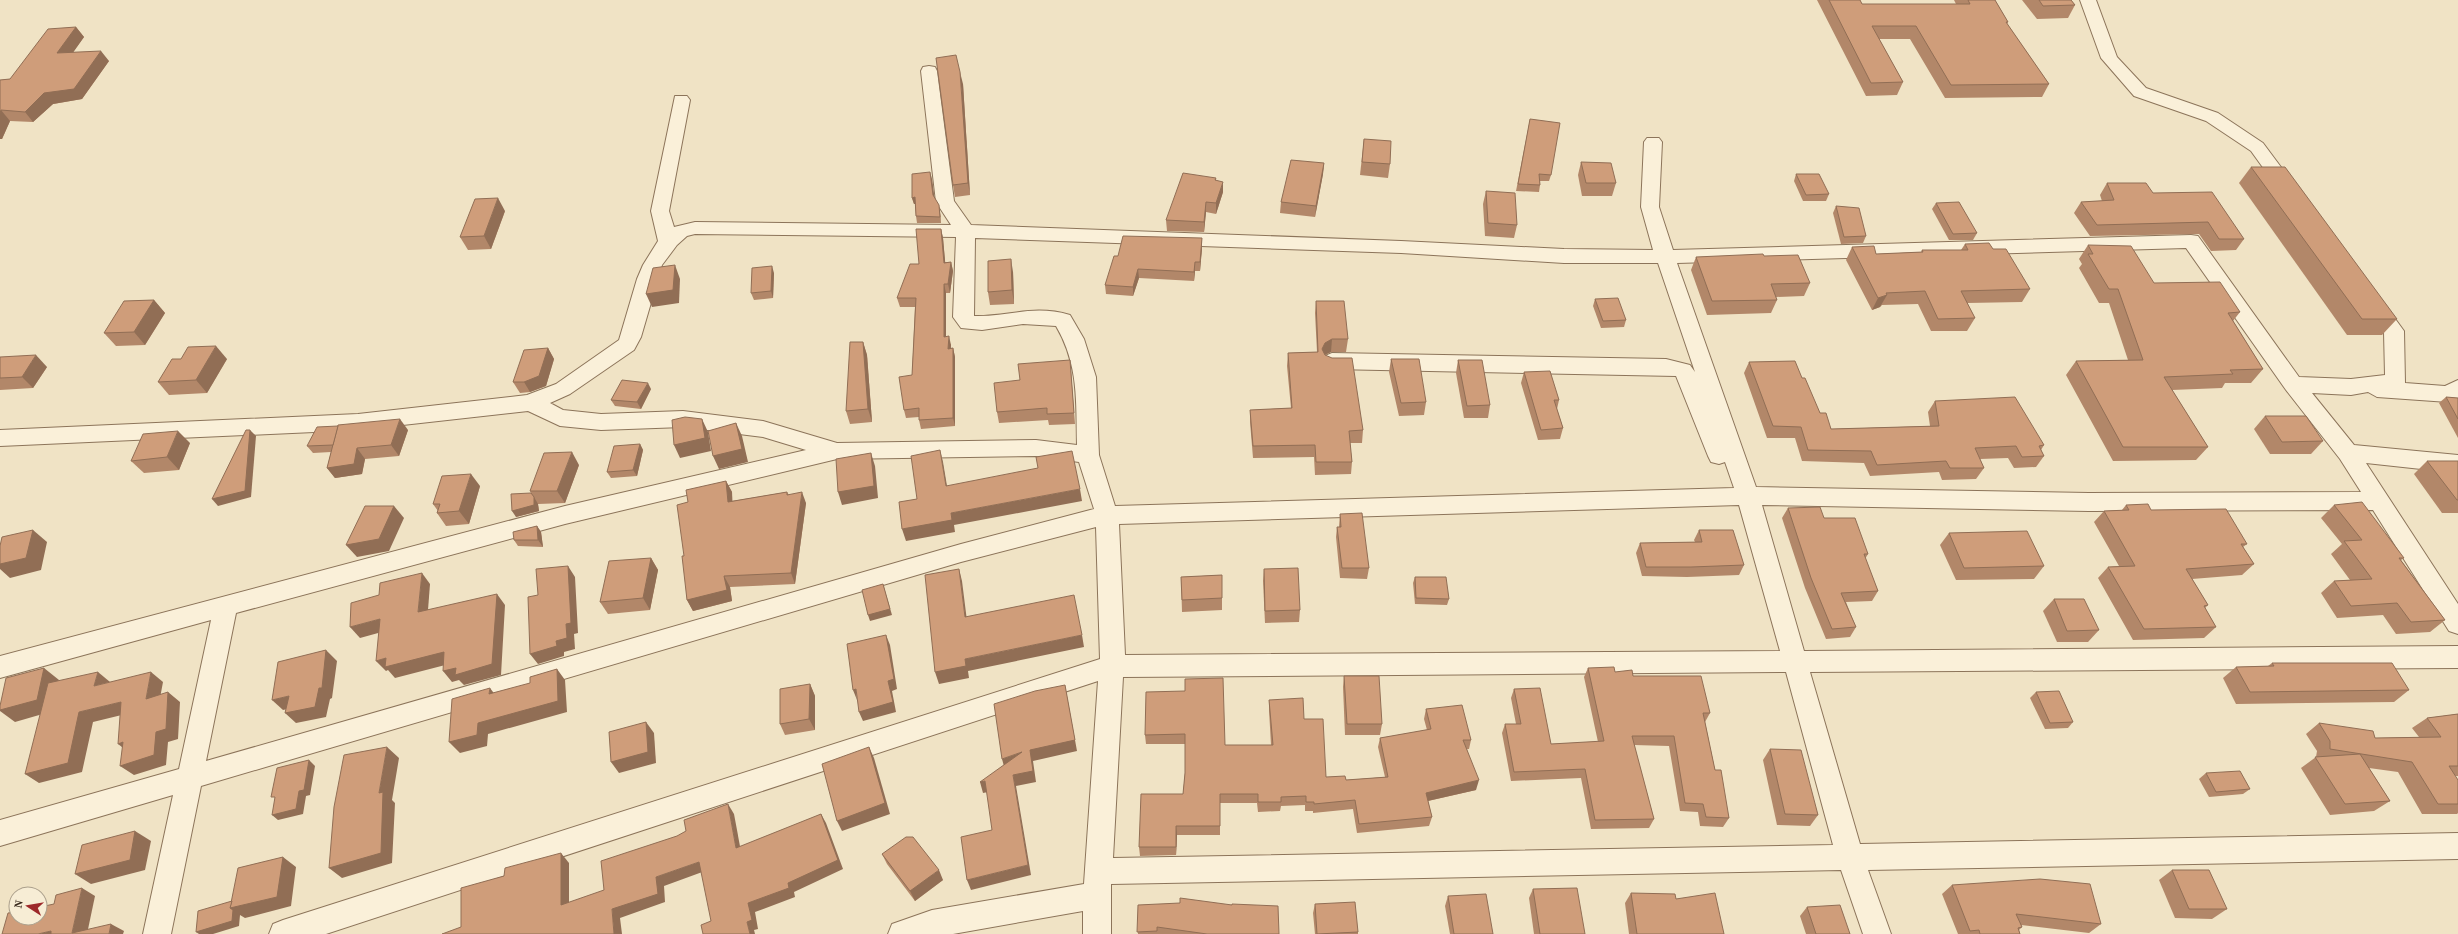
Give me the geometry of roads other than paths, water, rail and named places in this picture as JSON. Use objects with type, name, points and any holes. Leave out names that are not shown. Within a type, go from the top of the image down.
[{"type":"street","points":[[2088,0],[2109,58],[2140,92],[2212,117],[2257,147],[2299,204]]},
{"type":"street","points":[[929,72],[945,202],[966,231],[963,317],[968,323],[984,324],[1024,317],[1045,317],[1063,320],[1074,338],[1086,377],[1088,455],[1107,515],[1112,666],[1098,883],[1097,934]]},
{"type":"street","points":[[668,243],[660,211],[681,100]]},
{"type":"street","points":[[1653,142],[1650,207],[1665,258],[1748,496],[1850,856],[1877,934]]},
{"type":"street","points":[[0,438],[358,422],[530,403],[563,389],[627,345],[631,337],[653,264],[668,243],[680,232],[695,228],[966,231],[1401,247],[1564,256],[1665,258],[2191,241],[2294,385],[2348,453],[2377,501],[2451,602],[2458,624]]},
{"type":"street","points":[[2350,387],[2396,381],[2394,331],[2361,287]]},
{"type":"street","points":[[1332,362],[1617,368],[1666,366],[1683,370],[1693,388],[1719,456],[1748,496]]},
{"type":"street","points":[[2294,385],[2350,387],[2448,394],[2458,388]]},
{"type":"street","points":[[530,403],[560,418],[601,422],[690,420],[763,429],[837,451]]},
{"type":"street","points":[[0,667],[565,515],[837,451],[1036,448],[1088,455]]},
{"type":"street","points":[[2348,453],[2458,464]]},
{"type":"street","points":[[0,834],[191,776],[961,553],[1107,515],[1748,496],[2089,502],[2377,501]]},
{"type":"street","points":[[157,934],[226,605]]},
{"type":"street","points":[[283,934],[1112,666],[2458,657]]},
{"type":"street","points":[[902,934],[932,924],[1098,883],[1850,856],[2458,846]]}]
